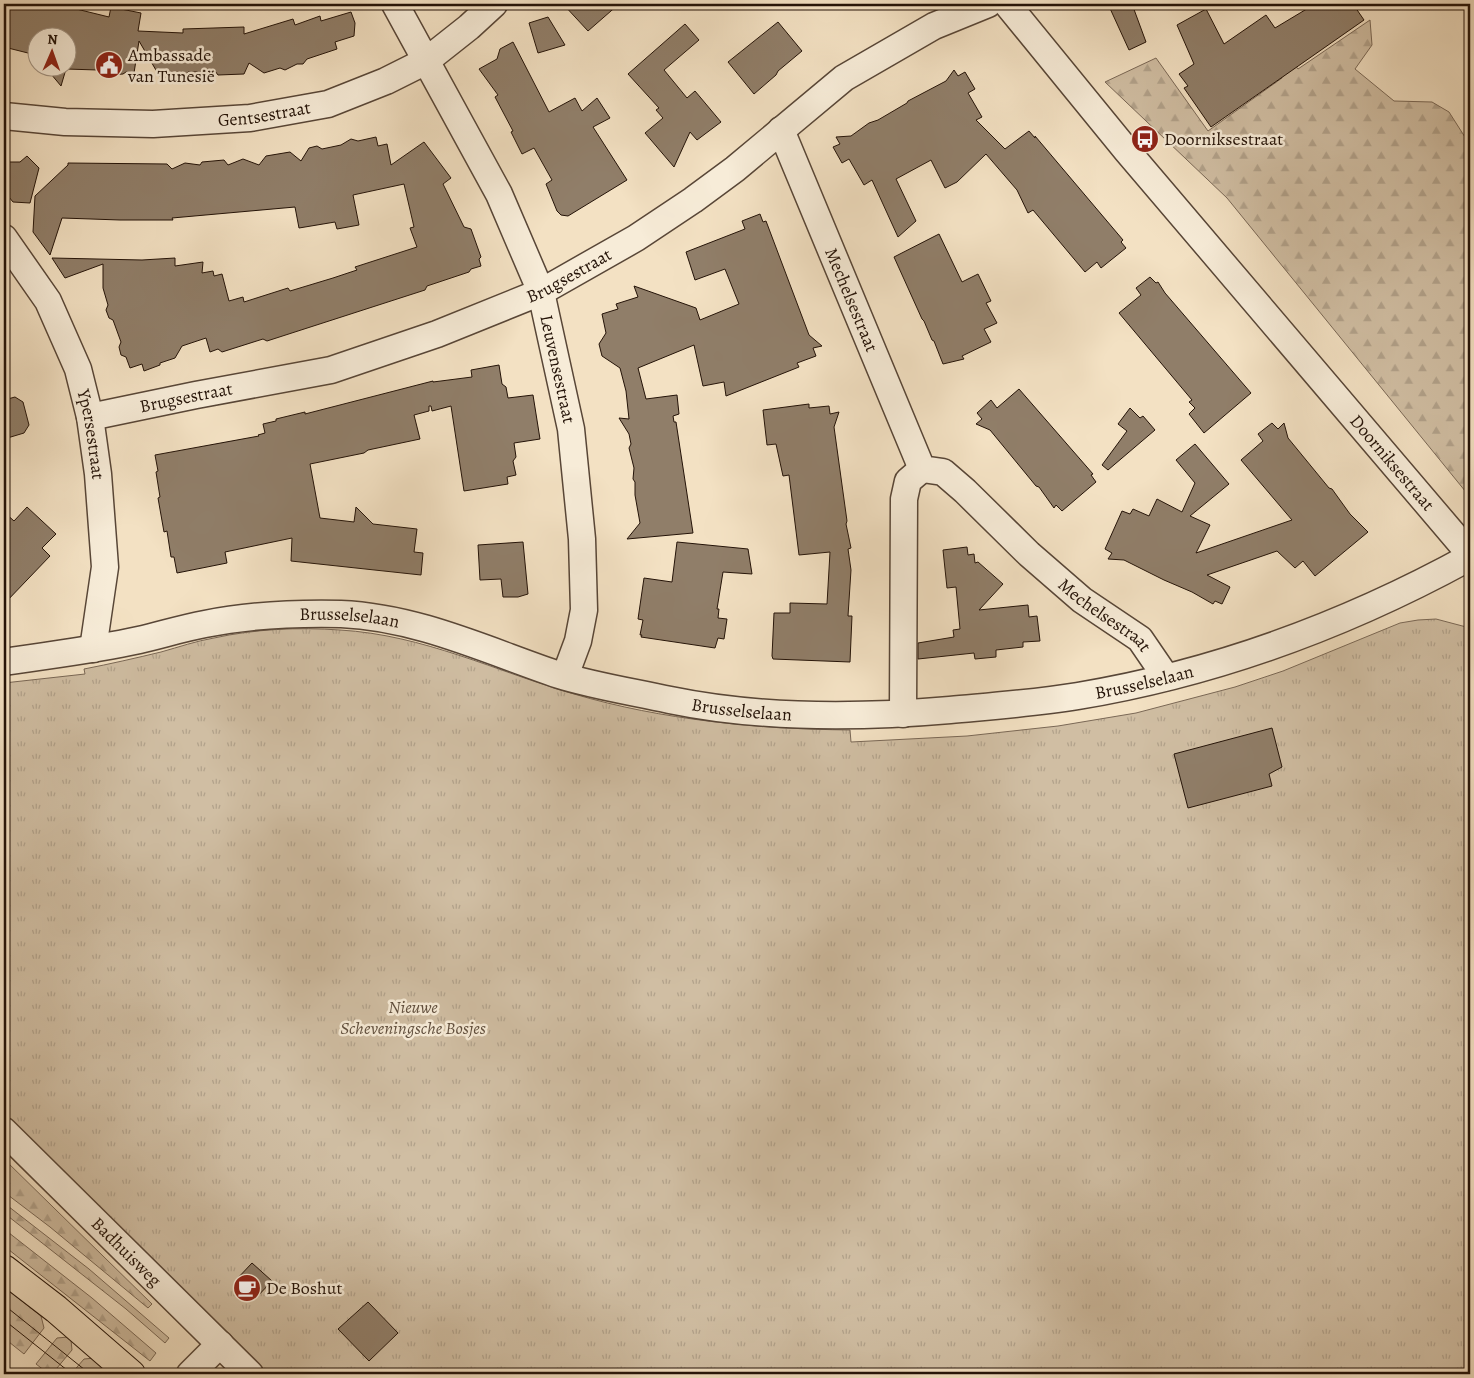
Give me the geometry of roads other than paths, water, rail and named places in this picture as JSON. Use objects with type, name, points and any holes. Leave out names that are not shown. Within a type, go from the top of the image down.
[{"type":"main road","points":[[4,1269],[56,1309],[131,1374]]},
{"type":"street","name":"Leuvensestraat","points":[[395,4],[499,194],[541,292],[571,429],[582,539],[584,610],[578,641],[565,676]]},
{"type":"street","name":"Gentsestraat","points":[[4,116],[65,122],[153,124],[250,118],[328,104],[426,61],[469,27],[494,4]]},
{"type":"street","name":"Brugsestraat","points":[[90,417],[330,370],[437,334],[541,292],[636,238],[735,169],[833,86],[858,69],[934,26],[988,4]]},
{"type":"street","name":"Doorniksestraat","points":[[1007,4],[1134,159],[1470,556]]},
{"type":"street","name":"Mechelsestraat","points":[[781,130],[922,469],[943,472],[1029,554],[1082,600],[1140,639],[1166,678]]},
{"type":"street","name":"Ypersestraat","points":[[4,238],[48,301],[78,369],[90,417],[98,474],[105,567],[93,649]]},
{"type":"street","points":[[903,714],[904,499],[908,481],[922,469]]},
{"type":"street","name":"Brusselselaan","points":[[4,662],[93,649],[203,624],[249,616],[345,614],[426,628],[565,676],[677,701],[773,713],[840,716],[903,714],[1030,703],[1166,678],[1270,648],[1428,580],[1470,556]]},
{"type":"street","name":"Badhuisweg","points":[[4,1131],[250,1374]]},
{"type":"street","points":[[190,1374],[220,1344]]},
{"type":"tram line","points":[[4,1305],[90,1374]]},
{"type":"tram line","points":[[4,1320],[72,1374]]},
{"type":"place","name":"Ambassade van Tunesië","points":[[109,65]]},
{"type":"place","name":"Doorniksestraat","points":[[1145,139]]},
{"type":"place","name":"De Boshut","points":[[247,1288]]},
{"type":"park label","name":"Nieuwe Scheveningsche Bosjes","points":[[413,1017]]}]
